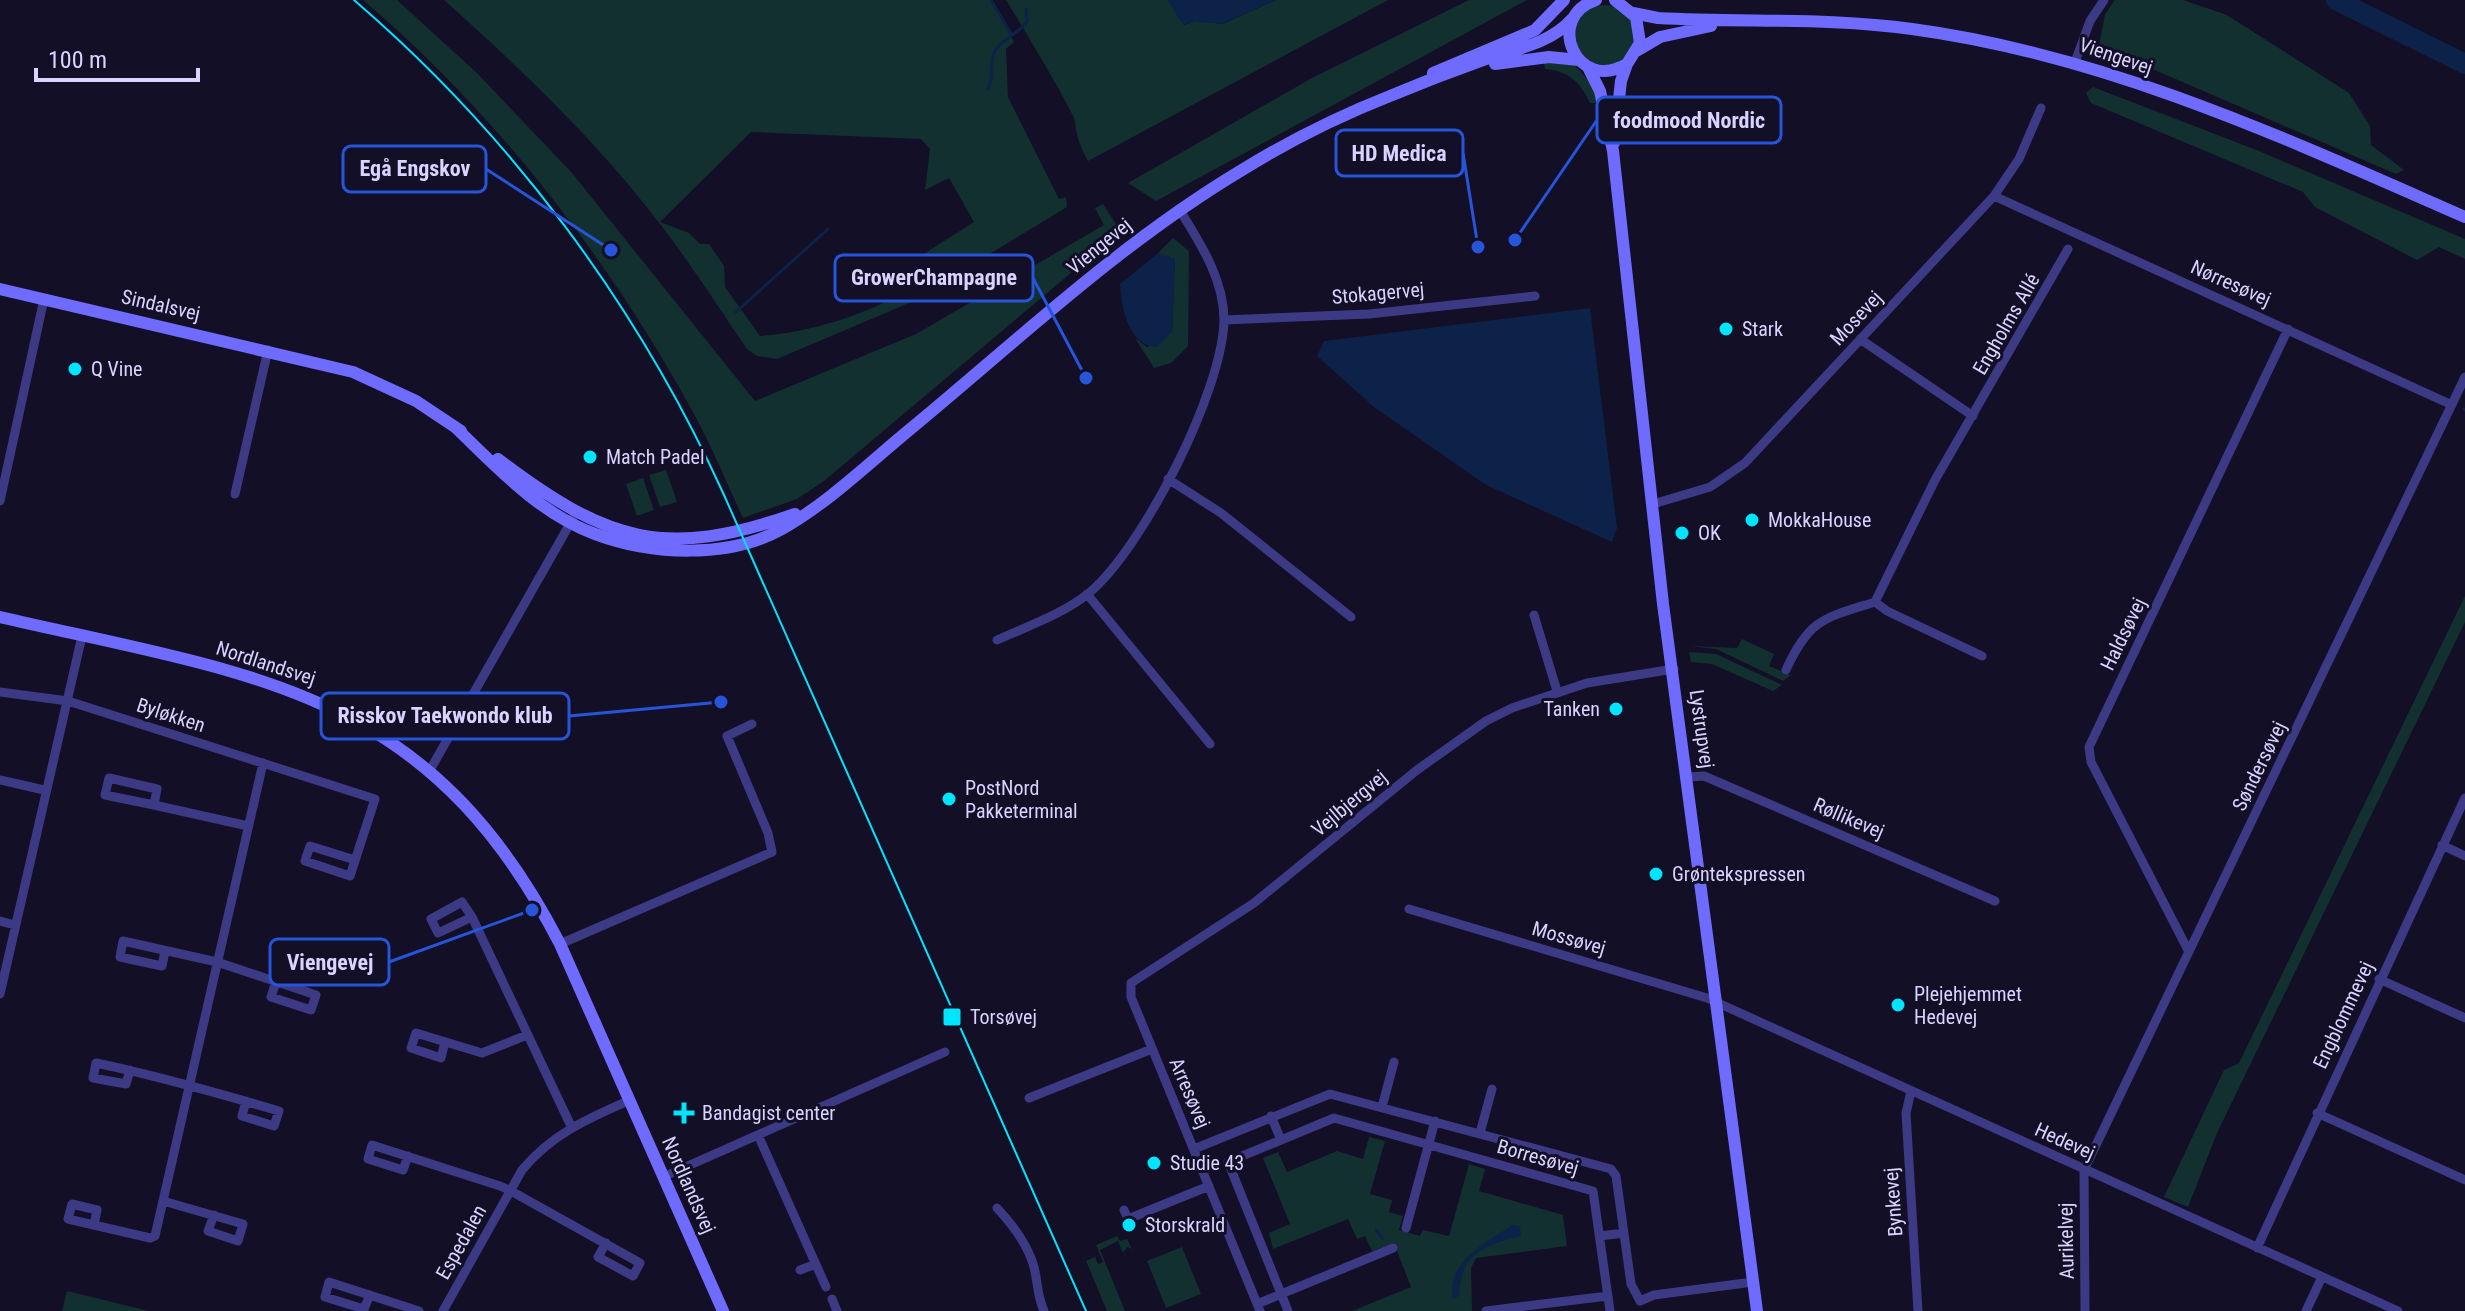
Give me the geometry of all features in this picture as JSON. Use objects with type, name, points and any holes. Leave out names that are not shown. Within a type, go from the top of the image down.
[{"type":"street","points":[[1386,97],[1449,65],[1531,32],[1547,21],[1564,0]]},
{"type":"street","name":"Viengevej","points":[[574,518],[644,536],[694,540],[741,533],[809,509],[836,491],[1058,305],[1179,209],[1254,162],[1386,97],[1536,44],[1578,10],[1596,0]]},
{"type":"street","points":[[2075,62],[2090,21],[2104,0]]},
{"type":"street","points":[[1618,1],[1633,13],[1641,34],[1637,51],[1627,64]]},
{"type":"street","name":"Lystrupvej","points":[[1578,10],[1570,40],[1602,98],[1613,151],[1653,504],[1757,1311]]},
{"type":"street","name":"Viengevej","points":[[1633,13],[1651,18],[1820,21],[1910,28],[2075,62],[2332,159],[2465,217]]},
{"type":"street","name":"Viengevej","points":[[1637,51],[1660,37],[1733,21]]},
{"type":"street","name":"Viengevej","points":[[1453,73],[1529,58],[1563,57],[1609,71],[1627,64]]},
{"type":"street","name":"Lystrupvej","points":[[1613,151],[1621,81],[1627,64]]},
{"type":"street","name":"Mosevej","points":[[1653,504],[1690,495],[1725,479],[1745,463],[1994,196],[2019,159],[2041,108]]},
{"type":"street","name":"Nørresøvej","points":[[1994,196],[2452,405]]},
{"type":"street","points":[[997,640],[1087,594],[1134,543],[1168,479],[1216,370],[1224,320],[1219,288],[1211,264],[1179,209]]},
{"type":"street","name":"Engholms Allé","points":[[1875,602],[1911,524],[2068,249]]},
{"type":"street","name":"Sindalsvej","points":[[0,289],[321,363],[385,385],[454,426],[523,492],[574,518]]},
{"type":"street","name":"Stokagervej","points":[[1224,320],[1369,314],[1535,296]]},
{"type":"street","points":[[0,501],[44,299]]},
{"type":"street","name":"Haldsøvej","points":[[2189,952],[2091,762],[2089,747],[2288,329]]},
{"type":"street","points":[[1860,339],[1973,416]]},
{"type":"street","points":[[235,494],[268,350]]},
{"type":"street","name":"Søndersøvej","points":[[2084,1170],[2465,377]]},
{"type":"street","points":[[1168,479],[1221,513],[1351,617]]},
{"type":"street","points":[[430,770],[574,518]]},
{"type":"street","points":[[1087,594],[1210,744]]},
{"type":"street","points":[[1786,670],[1804,635],[1814,625],[1875,602],[1887,611],[1982,656]]},
{"type":"street","points":[[1534,615],[1557,691]]},
{"type":"street","name":"Nordlandsvej","points":[[0,617],[217,667],[292,689],[361,722],[430,770],[489,830],[537,899],[560,944],[723,1311]]},
{"type":"street","points":[[0,994],[44,790],[82,636]]},
{"type":"street","name":"Vejlbjergvej","points":[[1152,1049],[1131,997],[1131,983],[1254,903],[1456,740],[1512,708],[1557,691],[1613,678],[1674,669]]},
{"type":"street","name":"Byløkken","points":[[0,692],[68,701],[375,799],[355,860]]},
{"type":"street","points":[[560,944],[772,852],[768,833],[727,736],[752,724]]},
{"type":"street","points":[[94,1225],[155,1236],[263,763]]},
{"type":"street","name":"Røllikevej","points":[[1688,777],[1704,776],[1995,901]]},
{"type":"street","points":[[154,805],[157,789],[109,778],[105,795],[248,826]]},
{"type":"street","points":[[0,780],[44,790]]},
{"type":"street","name":"Engblommevej","points":[[2257,1248],[2465,798]]},
{"type":"street","points":[[2442,845],[2465,856]]},
{"type":"street","points":[[310,846],[355,860],[350,876],[305,861],[310,846]]},
{"type":"street","name":"Mossøvej","points":[[1409,909],[1718,1003]]},
{"type":"street","points":[[472,917],[571,1126]]},
{"type":"street","points":[[0,921],[15,925]]},
{"type":"street","points":[[165,951],[162,966],[120,957],[123,941],[217,962],[316,995],[311,1010],[271,997],[276,982]]},
{"type":"street","points":[[2379,979],[2465,1018]]},
{"type":"street","name":"Hedevej","points":[[1718,1003],[2398,1311]]},
{"type":"street","points":[[445,1042],[482,1053],[527,1035]]},
{"type":"street","name":"Arresøvej","points":[[1029,1098],[1152,1049],[1259,1307],[1281,1294],[1393,1248]]},
{"type":"street","points":[[663,1177],[945,1052]]},
{"type":"street","points":[[1382,1107],[1394,1062]]},
{"type":"street","points":[[130,1070],[189,1083],[246,1101]]},
{"type":"street","name":"Borresøvej","points":[[1480,1133],[1492,1089]]},
{"type":"street","name":"Bynkevej","points":[[1911,1091],[1906,1113],[1918,1311]]},
{"type":"street","name":"Borresøvej","points":[[1194,1149],[1330,1094],[1613,1170],[1631,1284],[1638,1306],[1654,1295],[1753,1282]]},
{"type":"street","name":"Espedalen","points":[[443,1311],[511,1191],[537,1152],[571,1126],[630,1100]]},
{"type":"street","points":[[2317,1113],[2465,1180]]},
{"type":"street","points":[[1271,1116],[1281,1140]]},
{"type":"street","name":"Borresøvej","points":[[1281,1294],[1228,1162],[1334,1118],[1593,1191],[1610,1311]]},
{"type":"street","points":[[1406,1228],[1435,1121]]},
{"type":"street","points":[[758,1135],[826,1287]]},
{"type":"street","name":"Espedalen","points":[[408,1156],[511,1191],[606,1243]]},
{"type":"street","name":"Aurikelvej","points":[[2084,1170],[2085,1311]]},
{"type":"street","points":[[1124,1210],[1128,1219],[1209,1186]]},
{"type":"street","points":[[163,1201],[214,1215]]},
{"type":"street","points":[[997,1208],[1014,1225],[1034,1266],[1037,1298],[1044,1311]]},
{"type":"street","points":[[1600,1236],[1624,1233]]},
{"type":"street","points":[[800,1270],[816,1264]]},
{"type":"street","points":[[2306,1311],[2322,1277]]},
{"type":"street","points":[[370,1295],[364,1309],[325,1297],[329,1282],[370,1295],[419,1311]]},
{"type":"street","points":[[1281,1294],[1288,1311]]},
{"type":"street","points":[[1486,1311],[1608,1296]]},
{"type":"street","points":[[832,1299],[837,1311]]},
{"type":"green space","points":[[363,0],[397,0],[477,73],[572,173],[755,401],[916,334],[1104,225],[1095,208],[1103,204],[1118,227],[1116,235],[824,481],[797,499],[743,518],[694,414],[626,300],[588,245],[504,140],[459,91]]},
{"type":"green space","points":[[444,0],[991,0],[1014,42],[1006,49],[1008,97],[1059,199],[1066,197],[1067,207],[909,303],[777,359],[757,356],[747,349],[694,270],[611,164],[529,79]],"holes":[[[751,132],[921,139],[930,149],[925,190],[949,178],[974,222],[922,255],[933,276],[894,298],[828,324],[760,336],[725,287],[724,266],[709,244],[700,244],[689,233],[660,222]]]},
{"type":"green space","points":[[1006,0],[1168,0],[1184,25],[1196,21],[1223,24],[1276,0],[1388,0],[1088,161],[1072,114]]},
{"type":"green space","points":[[1469,0],[1527,0],[1156,201],[1128,183],[1312,78]]},
{"type":"green space","points":[[2115,0],[2183,0],[2227,15],[2349,93],[2370,126],[2371,145],[2404,170],[2396,174],[2099,46],[2105,14]]},
{"type":"green space","points":[[1605,5],[1616,7],[1626,14],[1633,24],[1633,46],[1626,56],[1616,63],[1605,65],[1594,63],[1584,56],[1577,46],[1575,35],[1577,24],[1584,14],[1594,7]]},
{"type":"green space","points":[[1544,62],[1575,65],[1591,84],[1599,103],[1590,103],[1573,79],[1561,72],[1545,69]]},
{"type":"green space","points":[[2093,87],[2259,151],[2465,239],[2465,259],[2439,247],[2417,260],[2315,207],[2303,192],[2091,103],[2086,93]]},
{"type":"green space","points":[[1173,238],[1189,251],[1188,346],[1171,363],[1154,368],[1135,338],[1147,347],[1172,332],[1175,260],[1158,253]]},
{"type":"green space","points":[[666,470],[677,502],[660,507],[649,475]]},
{"type":"green space","points":[[643,478],[654,510],[637,516],[626,484]]},
{"type":"green space","points":[[2465,596],[2465,622],[2217,1133],[2188,1207],[2164,1197],[2224,1070],[2239,1063]]},
{"type":"green space","points":[[1742,639],[1774,654],[1769,666],[1791,675],[1783,681],[1716,649],[1689,646],[1737,648]]},
{"type":"green space","points":[[1689,652],[1716,654],[1782,685],[1773,691],[1712,664],[1691,662]]},
{"type":"green space","points":[[1369,1137],[1385,1141],[1370,1194],[1392,1200],[1389,1212],[1403,1216],[1399,1230],[1420,1236],[1423,1230],[1449,1236],[1469,1164],[1485,1169],[1479,1191],[1563,1215],[1567,1246],[1476,1258],[1471,1268],[1472,1311],[1352,1311],[1411,1287],[1394,1243],[1372,1251],[1365,1236],[1357,1239],[1348,1219],[1273,1249],[1269,1233],[1290,1224],[1263,1158],[1278,1152],[1287,1172],[1337,1151],[1363,1159]]},
{"type":"green space","points":[[1117,1236],[1120,1241],[1127,1239],[1132,1249],[1127,1247],[1123,1253],[1118,1241],[1100,1250],[1125,1311],[1107,1311],[1086,1261],[1095,1257],[1098,1264],[1103,1262],[1096,1245]]},
{"type":"green space","points":[[1182,1247],[1201,1294],[1166,1308],[1147,1261]]},
{"type":"green space","points":[[67,1291],[149,1311],[62,1311]]},
{"type":"water","points":[[1168,0],[1276,0],[1222,24],[1196,21],[1183,25]]},
{"type":"water","points":[[1158,253],[1175,259],[1172,332],[1157,347],[1147,345],[1133,333],[1122,304],[1120,284]]},
{"type":"water","points":[[1590,308],[1617,528],[1612,542],[1486,485],[1374,407],[1317,356],[1324,341]]},
{"type":"water","points":[[1512,1225],[1520,1226],[1521,1236],[1476,1254],[1464,1270],[1459,1296],[1453,1299],[1452,1286],[1461,1264]]},
{"type":"waterway","points":[[991,0],[1012,35]]},
{"type":"waterway","points":[[2336,0],[2465,64]]},
{"type":"waterway","points":[[988,89],[995,51],[1027,22],[1026,9]]},
{"type":"waterway","points":[[736,312],[828,229]]},
{"type":"waterway","points":[[1376,1230],[1383,1239]]},
{"type":"tram line","points":[[354,0],[412,53],[518,167],[611,291],[690,425],[724,495],[1086,1311]]},
{"type":"place","name":"foodmood Nordic","points":[[1515,240]]},
{"type":"place","name":"HD Medica","points":[[1478,247]]},
{"type":"place","name":"Egå Engskov","points":[[611,250]]},
{"type":"place","name":"Stark","points":[[1726,329]]},
{"type":"place","name":"Q Vine","points":[[75,369]]},
{"type":"place","name":"GrowerChampagne","points":[[1086,378]]},
{"type":"place","name":"Match Padel","points":[[590,457]]},
{"type":"place","name":"MokkaHouse","points":[[1752,520]]},
{"type":"place","name":"OK","points":[[1682,533]]},
{"type":"place","name":"Risskov Taekwondo klub","points":[[721,702]]},
{"type":"place","name":"Tanken","points":[[1616,709]]},
{"type":"place","name":"PostNord Pakketerminal","points":[[949,799]]},
{"type":"place","name":"Grøntekspressen","points":[[1656,874]]},
{"type":"place","name":"Viengevej","points":[[532,910]]},
{"type":"place","name":"Plejehjemmet Hedevej","points":[[1898,1005]]},
{"type":"place","name":"Torsøvej","points":[[952,1017]]},
{"type":"place","name":"Bandagist center","points":[[684,1113]]},
{"type":"place","name":"Studie 43","points":[[1154,1163]]},
{"type":"place","name":"Storskrald","points":[[1129,1225]]}]
